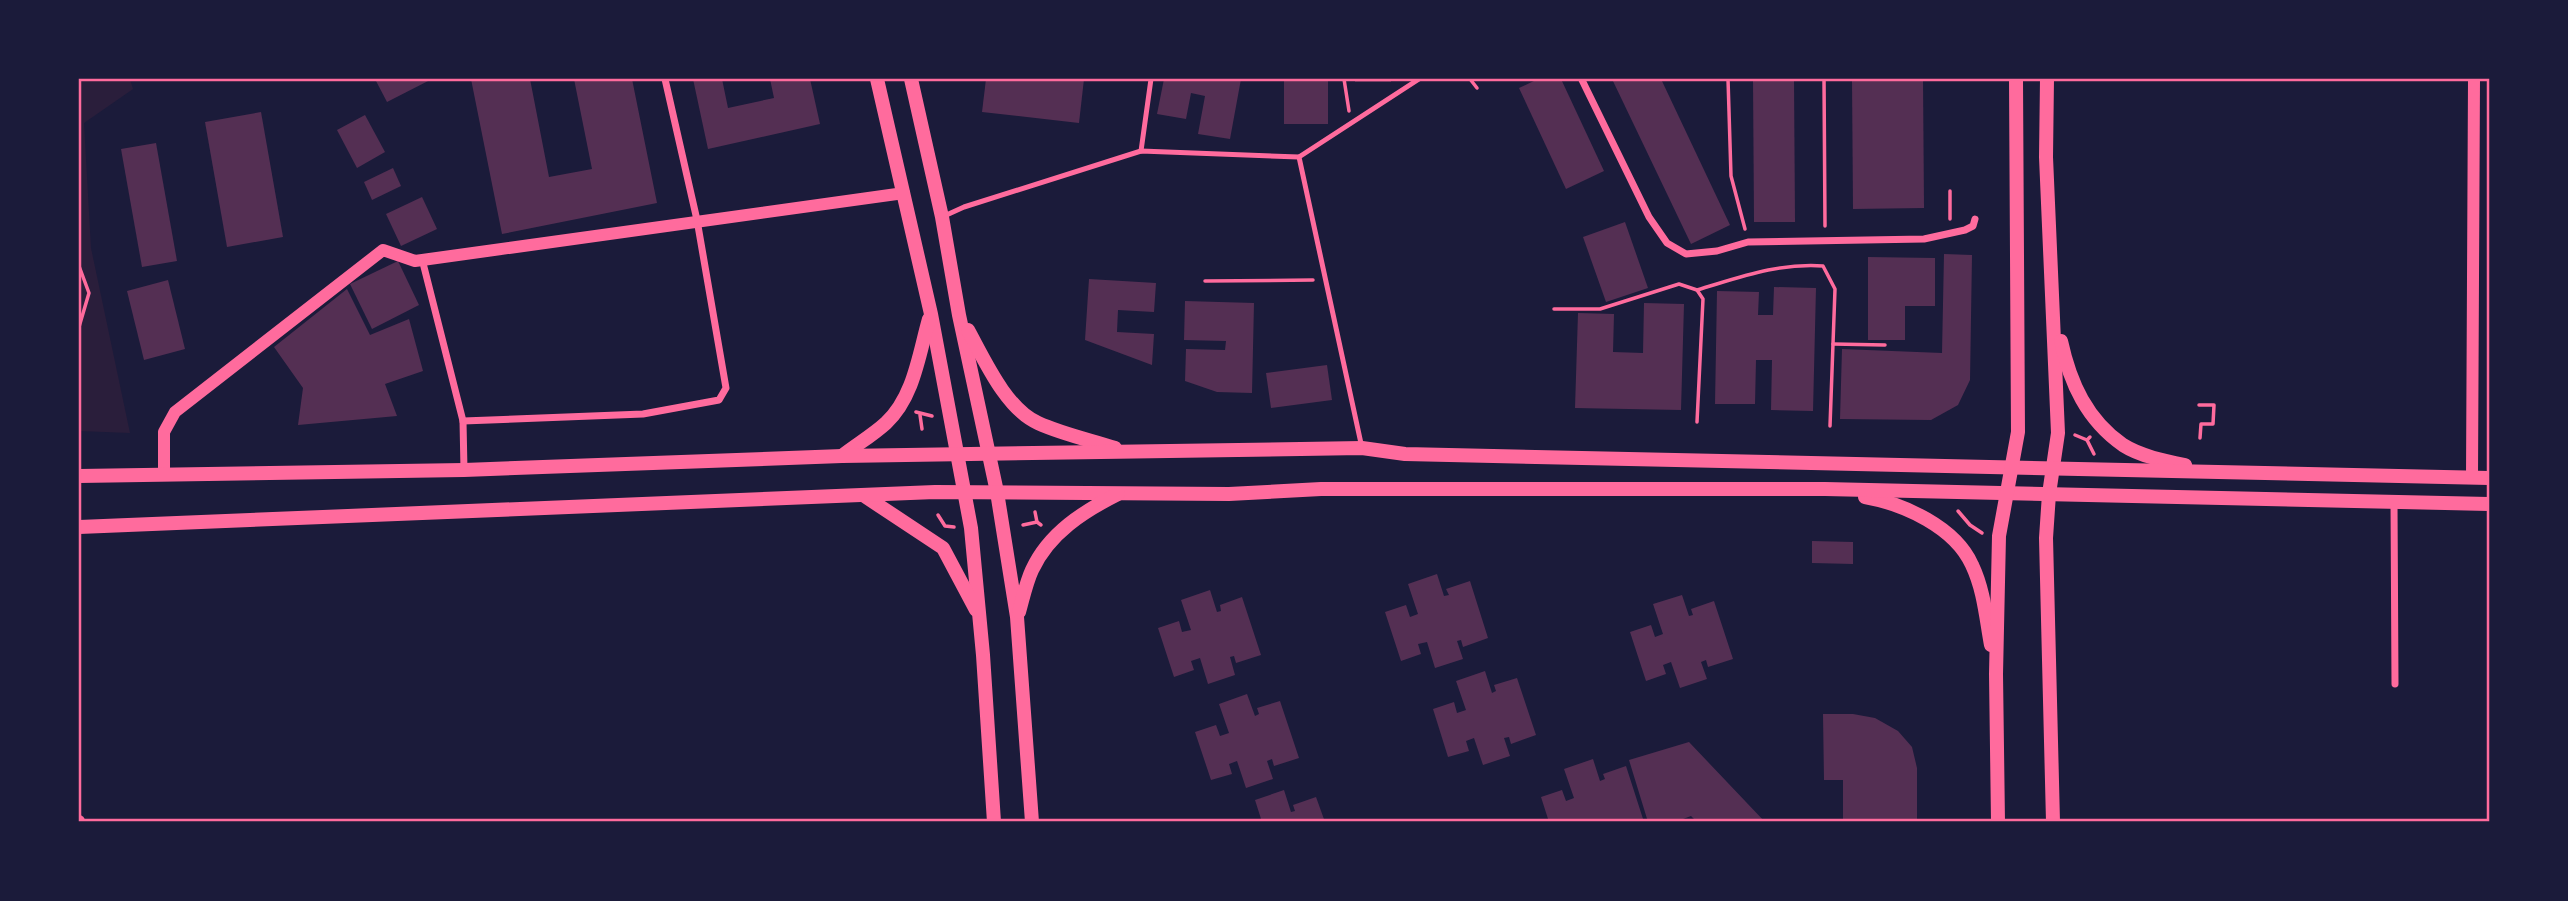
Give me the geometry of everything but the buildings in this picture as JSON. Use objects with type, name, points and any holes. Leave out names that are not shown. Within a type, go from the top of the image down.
[{"type":"main road","points":[[877,79],[931,314],[971,528],[994,822]]},
{"type":"main road","points":[[911,79],[942,216],[959,315],[997,492],[1017,617],[1032,822]]},
{"type":"main road","points":[[1997,822],[1999,536],[2018,432],[2016,79]]},
{"type":"main road","points":[[2048,79],[2046,157],[2058,433],[2046,538],[2053,822]]},
{"type":"main road","points":[[2052,302],[2066,362],[2078,394],[2083,405],[2103,426],[2124,446],[2161,460],[2215,472]]},
{"type":"main road","points":[[842,456],[886,423],[902,404],[910,387],[931,314]]},
{"type":"main road","points":[[959,315],[1001,389],[1019,410],[1036,423],[1130,453]]},
{"type":"main road","points":[[79,476],[464,470],[842,456],[1363,448],[1405,454],[2489,478]]},
{"type":"main road","points":[[79,527],[863,495],[997,492],[1228,494],[1332,489],[1825,489],[2489,504]]},
{"type":"main road","points":[[1825,489],[1884,500],[1919,516],[1954,539],[1972,563],[1981,591],[1996,674]]},
{"type":"main road","points":[[1017,617],[1033,568],[1053,540],[1080,514],[1119,493]]},
{"type":"main road","points":[[863,495],[943,548],[980,617]]},
{"type":"street","points":[[463,421],[643,414],[719,400],[726,388],[697,220],[665,79]]},
{"type":"street","points":[[1583,79],[1649,217],[1667,243],[1686,254],[1717,251],[1748,242],[1924,239],[1965,230],[1973,226],[1975,219]]},
{"type":"street","points":[[2472,477],[2474,79]]},
{"type":"street","points":[[164,475],[164,432],[176,412],[383,250],[415,261],[904,193]]},
{"type":"street","points":[[422,260],[463,421],[464,470]]},
{"type":"street","points":[[2394,502],[2395,684]]},
{"type":"lane","points":[[1141,151],[1152,79]]},
{"type":"lane","points":[[942,216],[1141,151],[1299,157],[1419,79]]},
{"type":"lane","points":[[1299,157],[1363,448]]},
{"type":"path","points":[[1344,79],[1350,124]]},
{"type":"path","points":[[1470,79],[1477,88]]},
{"type":"path","points":[[1728,79],[1731,176],[1748,242]]},
{"type":"path","points":[[1824,79],[1825,239]]},
{"type":"path","points":[[1950,191],[1950,219]]},
{"type":"path","points":[[1554,309],[1600,309],[1679,284],[1697,290],[1769,268],[1797,264],[1823,266],[1835,289],[1830,426]]},
{"type":"path","points":[[79,266],[89,293],[79,327]]},
{"type":"path","points":[[1205,281],[1326,280]]},
{"type":"path","points":[[1697,290],[1703,299],[1697,422]]},
{"type":"path","points":[[1833,344],[1885,345]]},
{"type":"path","points":[[2199,405],[2214,405],[2213,424],[2201,425],[2200,438]]},
{"type":"path","points":[[909,408],[920,415],[934,416]]},
{"type":"path","points":[[920,415],[922,429]]},
{"type":"path","points":[[2087,440],[2096,459]]},
{"type":"path","points":[[1958,511],[1970,525],[1983,533]]},
{"type":"path","points":[[1035,512],[1037,522],[1046,530]]},
{"type":"path","points":[[938,515],[945,526],[956,528]]},
{"type":"path","points":[[1023,525],[1037,522]]},
{"type":"shaded area","points":[[79,79],[130,79],[133,89],[84,123],[91,248],[130,433],[79,431]]}]
